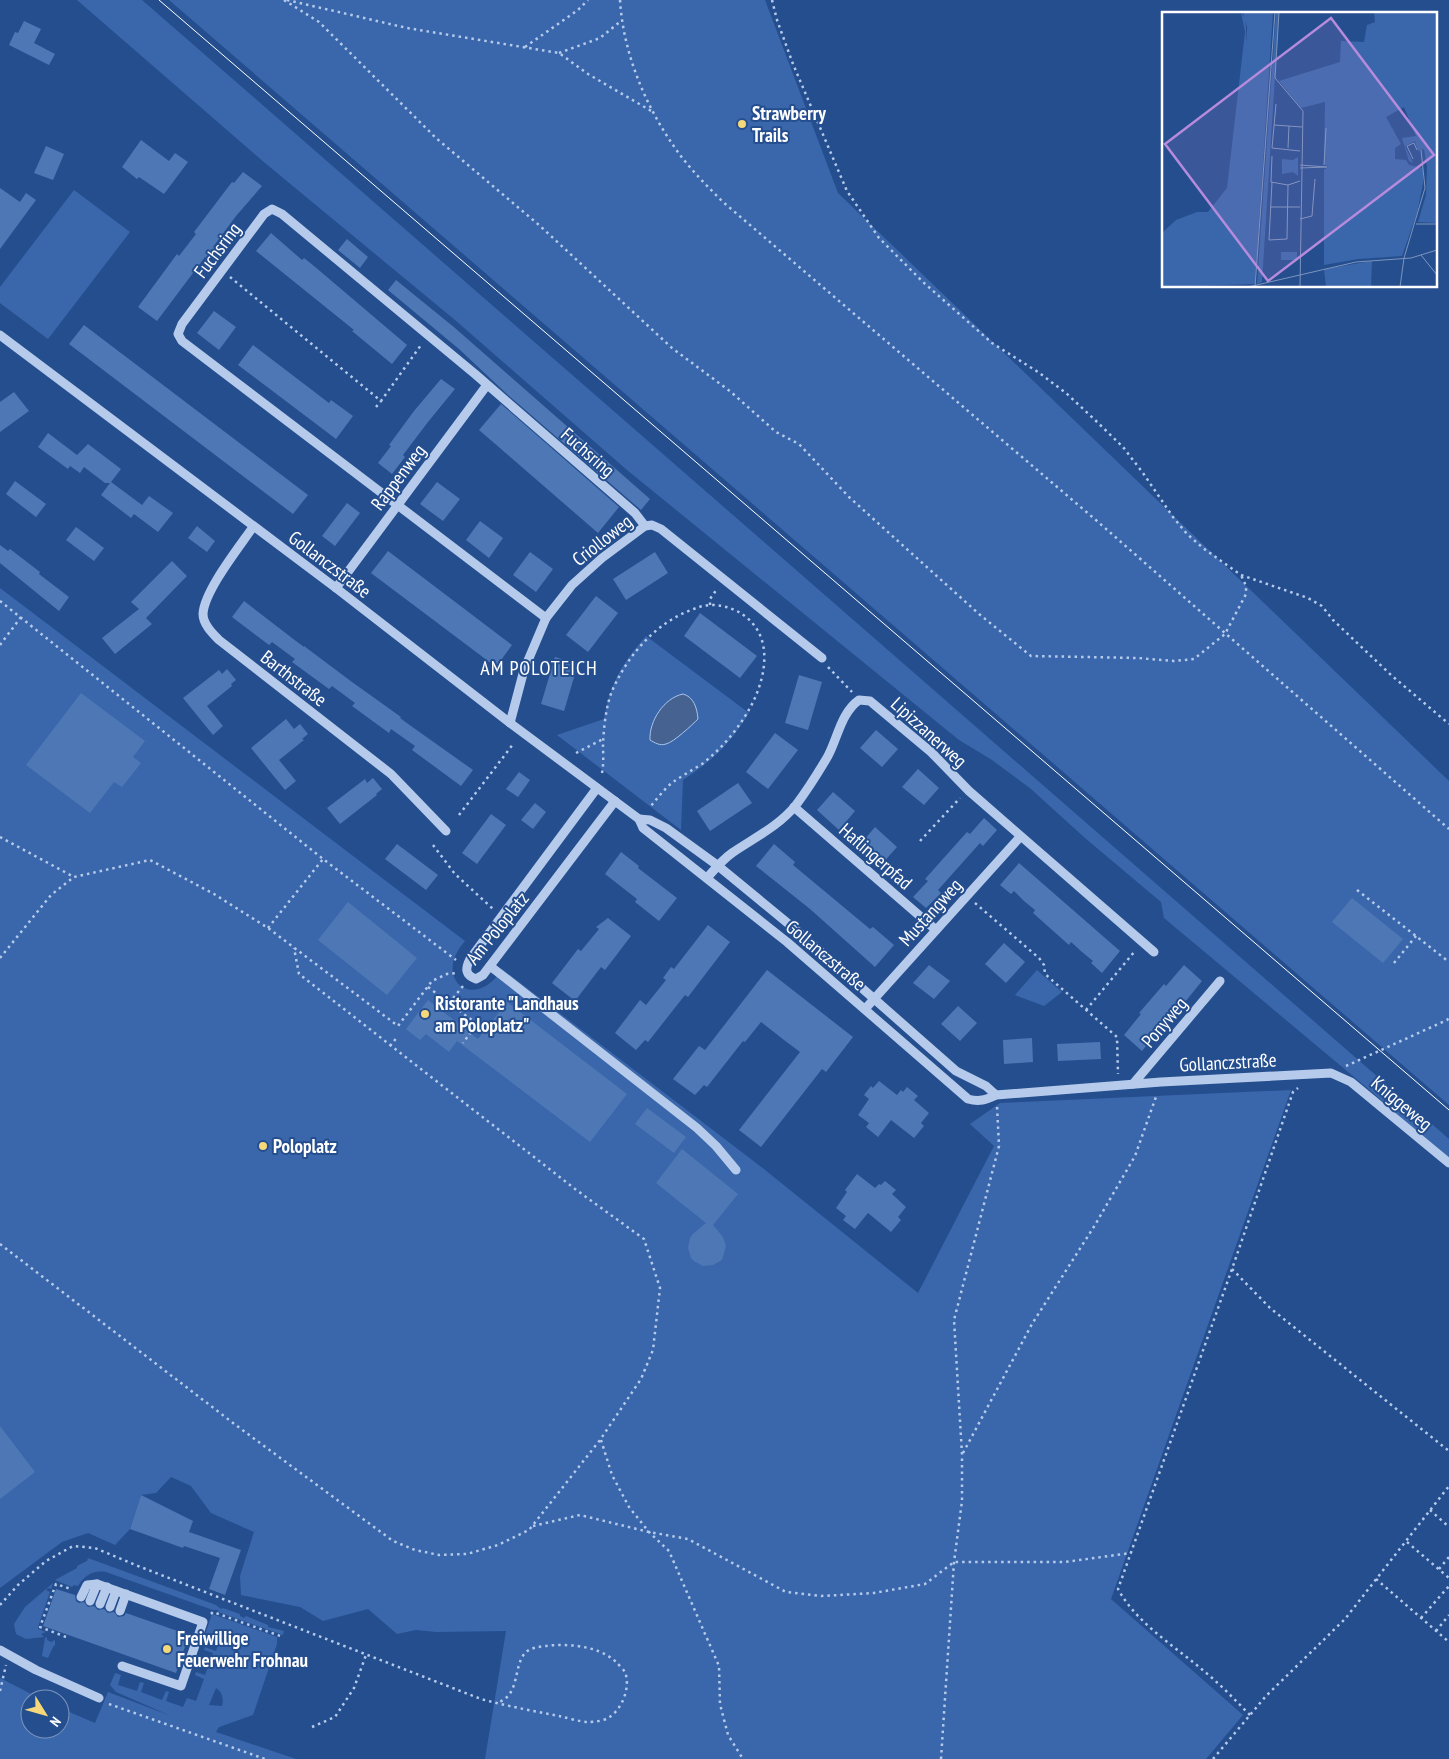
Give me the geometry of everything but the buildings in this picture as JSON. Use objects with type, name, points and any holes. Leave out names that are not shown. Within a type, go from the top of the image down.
[{"type":"street","name":"Fuchsring","points":[[546,618],[182,341],[178,334],[182,324],[264,214],[272,209],[282,214],[487,385],[634,513],[645,526]]},
{"type":"street","name":"Gollanczstraße","points":[[0,335],[639,819],[643,828],[787,942],[968,1099],[977,1101],[986,1100],[996,1095],[1133,1084],[1331,1073]]},
{"type":"street","name":"Rappenweg","points":[[336,588],[487,385]]},
{"type":"street","name":"Criolloweg","points":[[510,723],[524,670],[546,618],[572,585],[602,558],[645,526],[652,525],[661,528],[822,658]]},
{"type":"street","name":"Barthstraße","points":[[254,527],[213,588],[203,614],[208,627],[219,640],[391,774],[446,831]]},
{"type":"street","name":"Lipizzanerweg","points":[[859,700],[870,701],[915,737],[967,790],[1154,952]]},
{"type":"street","points":[[707,878],[731,854],[775,825],[794,807],[828,755],[847,711],[859,700]]},
{"type":"street","name":"Am Poloplatz","points":[[596,788],[470,959],[466,967],[466,972],[470,976],[476,979],[483,975],[614,801]]},
{"type":"street","name":"Haflingerpfad","points":[[794,807],[936,930]]},
{"type":"street","name":"Gollanczstraße","points":[[639,819],[650,820],[666,828],[718,865],[796,930],[956,1071],[986,1086],[996,1095]]},
{"type":"street","name":"Mustangweg","points":[[865,1009],[1020,837]]},
{"type":"street","points":[[490,966],[696,1128],[716,1146],[736,1170]]},
{"type":"street","name":"Ponyweg","points":[[1133,1084],[1220,981]]},
{"type":"street","name":"Kniggeweg","points":[[1331,1073],[1351,1082],[1449,1163]]},
{"type":"street","points":[[90,1600],[97,1584]]},
{"type":"street","points":[[82,1595],[87,1585],[97,1584],[203,1622],[181,1686],[122,1666]]},
{"type":"street","points":[[100,1604],[107,1587]]},
{"type":"street","points":[[110,1608],[116,1591]]},
{"type":"street","points":[[120,1611],[126,1594]]},
{"type":"street","points":[[0,1650],[41,1672],[99,1698]]},
{"type":"path","points":[[286,0],[406,28],[559,53],[588,74],[654,112]]},
{"type":"path","points":[[286,0],[319,22],[436,138],[539,226],[672,348],[731,392],[776,432],[799,444],[849,497],[979,614],[1031,656],[1138,658],[1174,661],[1194,659],[1224,634],[1246,594],[1246,586],[1241,574]]},
{"type":"path","points":[[524,47],[578,10],[588,0]]},
{"type":"path","points":[[620,0],[621,21],[631,62],[654,112],[672,144],[696,174],[723,202],[1097,521],[1449,829]]},
{"type":"path","points":[[772,0],[793,64],[847,191],[879,238],[923,282],[992,343],[1038,372],[1066,393],[1123,448],[1143,472],[1165,506],[1187,534],[1203,548],[1241,574],[1308,598],[1322,606],[1333,620],[1391,675],[1449,724]]},
{"type":"path","points":[[559,53],[600,38],[621,21]]},
{"type":"path","points":[[222,271],[381,401]]},
{"type":"path","points":[[376,407],[428,336]]},
{"type":"path","points":[[710,605],[710,599],[724,580]]},
{"type":"path","points":[[0,601],[323,859],[466,967]]},
{"type":"path","points":[[602,773],[603,739],[607,710],[612,692],[627,663],[651,635],[667,621],[696,608],[710,605],[727,607],[740,612],[751,621],[762,635],[764,657],[760,686],[747,713],[732,735],[714,754],[672,783],[649,808]]},
{"type":"path","points":[[0,645],[21,617]]},
{"type":"path","points":[[822,658],[825,664],[859,700]]},
{"type":"path","points":[[576,753],[603,739]]},
{"type":"path","points":[[459,815],[514,743]]},
{"type":"path","points":[[920,841],[967,790]]},
{"type":"path","points":[[0,837],[74,877]]},
{"type":"path","points":[[432,845],[455,874],[502,916]]},
{"type":"path","points":[[268,928],[323,859]]},
{"type":"path","points":[[0,958],[51,895],[74,877],[150,860],[214,894],[268,928],[398,1026],[438,977],[451,974]]},
{"type":"path","points":[[1357,890],[1449,962]]},
{"type":"path","points":[[967,895],[1040,958],[1044,965],[1045,974],[1117,1037],[1118,1077]]},
{"type":"path","points":[[1394,963],[1416,936]]},
{"type":"path","points":[[1086,1010],[1142,942]]},
{"type":"path","points":[[0,1244],[245,1432],[392,1541],[415,1550],[439,1555],[467,1554],[498,1546],[529,1530],[600,1440],[642,1379],[652,1350],[660,1288],[644,1239],[575,1189],[299,974],[294,948]]},
{"type":"path","points":[[428,987],[477,1024],[463,1043]]},
{"type":"path","points":[[449,1003],[456,995]]},
{"type":"path","points":[[1331,1073],[1448,1020]]},
{"type":"path","points":[[390,1046],[398,1036]]},
{"type":"path","points":[[1250,1715],[1206,1673],[1144,1622],[1124,1600],[1118,1589],[1293,1092],[1306,1082],[1309,1074]]},
{"type":"path","points":[[962,1454],[1032,1324],[1095,1225],[1135,1156],[1161,1082]]},
{"type":"path","points":[[941,1759],[954,1562],[962,1501],[962,1454],[954,1320],[999,1146],[996,1095]]},
{"type":"path","points":[[1232,1269],[1270,1308],[1449,1451]]},
{"type":"path","points":[[600,1440],[612,1475],[628,1507],[649,1532],[669,1551],[719,1666],[720,1704],[728,1735],[743,1759]]},
{"type":"path","points":[[1213,1759],[1266,1696],[1345,1619],[1449,1486]]},
{"type":"path","points":[[1430,1510],[1449,1527]]},
{"type":"path","points":[[531,1527],[580,1516],[688,1539],[786,1592],[821,1596],[874,1593],[924,1584],[954,1562],[1066,1562],[1131,1553]]},
{"type":"path","points":[[1406,1542],[1449,1578]]},
{"type":"path","points":[[0,1605],[18,1585],[46,1561],[73,1546],[95,1548],[366,1655],[496,1703],[588,1722],[607,1719],[621,1704],[626,1688],[624,1671],[614,1660],[602,1652],[573,1645],[549,1645],[531,1648],[522,1658],[516,1673],[514,1688],[508,1698],[496,1703]]},
{"type":"path","points":[[1439,1569],[1449,1557]]},
{"type":"path","points":[[1376,1580],[1449,1642]]},
{"type":"path","points":[[66,1637],[40,1627],[49,1602],[56,1584],[82,1595]]},
{"type":"path","points":[[1421,1618],[1449,1586]]},
{"type":"path","points":[[203,1622],[213,1612],[283,1637]]},
{"type":"path","points":[[1436,1631],[1449,1616]]},
{"type":"path","points":[[312,1727],[335,1717],[354,1688],[366,1655]]},
{"type":"path","points":[[0,1674],[3,1676],[0,1691]]},
{"type":"path","points":[[99,1698],[104,1703],[265,1759]]},
{"type":"shaded area","points":[[77,0],[142,0],[1449,1139],[1449,1161],[1372,1092],[1164,918],[1161,902],[1085,838],[1031,789],[992,760],[959,740],[627,470],[455,320],[265,163]]},
{"type":"shaded area","points":[[169,0],[765,0],[838,193],[1449,781],[1449,1105]]},
{"type":"shaded area","points":[[74,190],[130,232],[48,339],[0,303],[0,287]]},
{"type":"shaded area","points":[[0,588],[465,941],[456,955],[453,968],[455,978],[461,986],[469,989],[480,989],[491,982],[502,969],[760,1166],[918,1293],[994,1146],[970,1124],[1000,1103],[1291,1090],[1111,1599],[1243,1715],[1206,1759],[485,1759],[506,1631],[436,1632],[416,1630],[397,1634],[368,1609],[323,1621],[300,1607],[241,1595],[240,1576],[254,1532],[211,1513],[191,1486],[171,1477],[156,1493],[141,1495],[130,1529],[115,1545],[88,1533],[62,1542],[0,1588]]},
{"type":"shaded area","points":[[646,636],[749,713],[720,751],[683,780],[681,830],[557,735],[604,719],[618,674]]},
{"type":"shaded area","points":[[683,694],[687,695],[694,704],[698,719],[669,743],[664,745],[650,740],[652,725],[659,711],[670,700]]},
{"type":"shaded area","points":[[1037,970],[1062,992],[1044,1006],[1015,995]]},
{"type":"shaded area","points":[[88,1558],[216,1605],[221,1609],[240,1614],[244,1618],[246,1616],[268,1625],[268,1627],[284,1631],[283,1635],[218,1612],[218,1610],[213,1610],[106,1572],[90,1574],[78,1586],[74,1585],[72,1587],[55,1580],[77,1568],[77,1566],[87,1561]]},
{"type":"shaded area","points":[[53,1583],[51,1589],[48,1588],[46,1590],[50,1592],[38,1627],[38,1629],[46,1632],[41,1634],[44,1637],[26,1639],[16,1634],[14,1624],[25,1607]]},
{"type":"shaded area","points":[[212,1614],[277,1637],[277,1644],[253,1715],[219,1727],[216,1732],[296,1759],[0,1759],[0,1678],[21,1689],[20,1739],[70,1739],[70,1712],[95,1723],[108,1692],[171,1716],[116,1692],[110,1685],[115,1673],[121,1675],[118,1685],[137,1691],[140,1682],[144,1683],[141,1692],[162,1700],[166,1691],[169,1692],[166,1701],[183,1707],[187,1698],[196,1701],[204,1679],[195,1675],[196,1672],[205,1675],[213,1653],[204,1650],[205,1647],[216,1651],[218,1645],[203,1640]],"holes":[[[216,1688],[221,1693],[222,1706],[209,1705]]]},
{"type":"shaded area","points":[[47,1637],[47,1640],[51,1642],[55,1640],[55,1645],[48,1658],[42,1656],[45,1638]]},
{"type":"tram line","points":[[159,0],[1449,1110]]},
{"type":"place","name":"Strawberry Trails","points":[[742,124]]},
{"type":"place","name":"Ristorante \"Landhaus am Poloplatz\"","points":[[425,1014]]},
{"type":"place","name":"Poloplatz","points":[[263,1146]]},
{"type":"place","name":"Freiwillige Feuerwehr Frohnau","points":[[167,1649]]},
{"type":"district","name":"AM POLOTEICH","points":[[539,668]]}]
